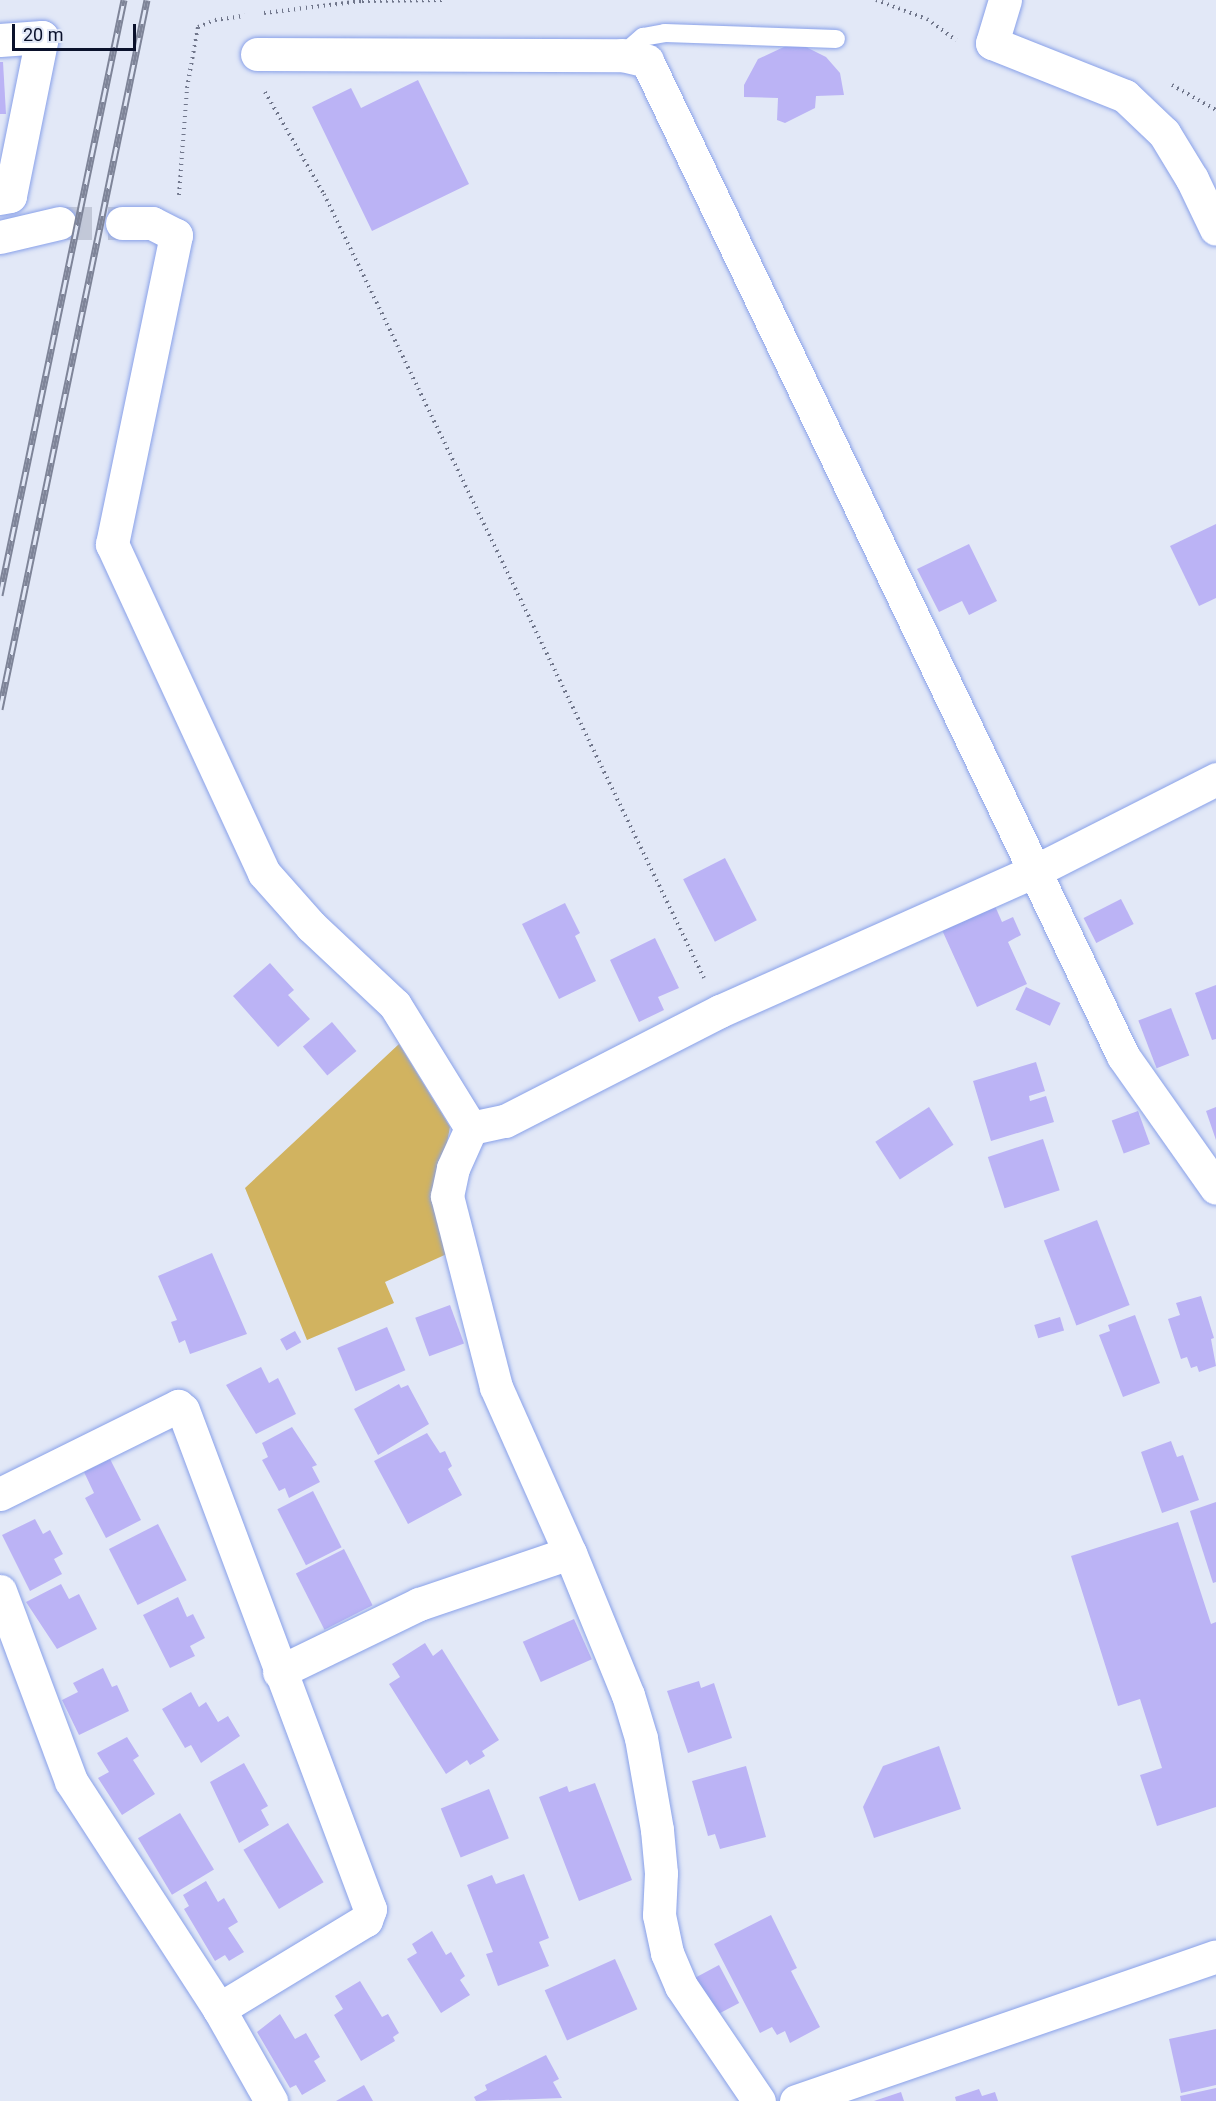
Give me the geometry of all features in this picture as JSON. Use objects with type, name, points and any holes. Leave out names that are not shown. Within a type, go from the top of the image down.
[{"type":"street","points":[[999,20],[1125,96],[1164,133],[1192,179],[1216,230]]},
{"type":"street","points":[[0,40],[42,37],[10,196],[0,198]]},
{"type":"street","points":[[257,54],[622,55],[647,61],[1037,870],[1123,1056],[1216,1188]]},
{"type":"street","points":[[0,237],[59,223]]},
{"type":"street","points":[[122,223],[152,223],[176,235],[112,544],[264,873],[311,926],[395,1005],[471,1128]]},
{"type":"street","points":[[471,1128],[505,1120],[720,1011],[1037,870],[1216,779]]},
{"type":"street","points":[[471,1128],[453,1168],[447,1196],[462,1267],[496,1387],[570,1553],[628,1695],[641,1738],[657,1830],[661,1873],[659,1915],[667,1953],[681,1986],[759,2101]]},
{"type":"street","points":[[0,1494],[178,1406],[183,1410],[279,1672],[370,1909],[366,1920],[219,2009]]},
{"type":"street","points":[[279,1672],[419,1604],[570,1553]]},
{"type":"street","points":[[0,1591],[70,1781],[219,2009],[271,2101]]},
{"type":"street","points":[[796,2101],[1216,1956]]},
{"type":"lane","points":[[622,55],[643,37],[665,33],[836,39]]},
{"type":"path","points":[[362,1],[443,0]]},
{"type":"path","points":[[876,0],[927,19],[972,49],[999,20]]},
{"type":"path","points":[[275,12],[258,42],[257,54],[265,92],[324,194],[720,1011]]},
{"type":"shaded area","points":[[399,1044],[450,1127],[438,1190],[449,1253],[385,1282],[394,1303],[307,1340],[245,1188]]},
{"type":"building","points":[[788,45],[806,47],[826,57],[840,73],[844,95],[816,96],[815,108],[785,123],[777,120],[778,98],[744,97],[744,85],[758,59]]},
{"type":"building","points":[[0,62],[3,62],[6,114],[0,114]]},
{"type":"building","points":[[418,80],[469,184],[372,231],[312,107],[351,88],[361,108]]},
{"type":"building","points":[[1216,524],[1216,598],[1199,606],[1170,546]]},
{"type":"building","points":[[969,544],[997,601],[969,615],[962,601],[939,612],[917,569]]},
{"type":"building","points":[[725,858],[757,920],[715,942],[683,879]]},
{"type":"building","points":[[1121,899],[1134,924],[1096,943],[1084,918]]},
{"type":"building","points":[[565,903],[580,933],[575,936],[596,981],[559,999],[522,924]]},
{"type":"building","points":[[995,906],[1002,922],[1013,917],[1021,935],[1008,942],[1027,984],[977,1007],[942,930]]},
{"type":"building","points":[[655,938],[679,988],[658,997],[664,1010],[639,1022],[610,960]]},
{"type":"building","points":[[270,963],[294,990],[288,995],[310,1019],[278,1047],[233,996]]},
{"type":"building","points":[[1216,985],[1216,1039],[1212,1040],[1195,993]]},
{"type":"building","points":[[1026,987],[1060,1003],[1050,1026],[1015,1010]]},
{"type":"building","points":[[1171,1008],[1189,1056],[1157,1068],[1138,1021]]},
{"type":"building","points":[[332,1022],[356,1051],[327,1076],[303,1046]]},
{"type":"building","points":[[1036,1062],[1045,1091],[1029,1096],[1030,1101],[1046,1096],[1054,1122],[991,1141],[973,1081]]},
{"type":"building","points":[[929,1107],[954,1145],[900,1180],[875,1142]]},
{"type":"building","points":[[1216,1107],[1216,1140],[1206,1111]]},
{"type":"building","points":[[1138,1111],[1150,1144],[1124,1153],[1112,1121]]},
{"type":"building","points":[[1043,1139],[1060,1190],[1005,1208],[988,1157]]},
{"type":"building","points":[[1097,1220],[1130,1305],[1076,1325],[1044,1240]]},
{"type":"building","points":[[212,1253],[247,1334],[190,1354],[185,1340],[179,1343],[171,1322],[177,1320],[158,1276]]},
{"type":"building","points":[[1201,1296],[1214,1338],[1211,1339],[1216,1366],[1199,1372],[1197,1366],[1191,1368],[1187,1357],[1181,1359],[1168,1319],[1180,1315],[1176,1303]]},
{"type":"building","points":[[450,1305],[464,1344],[429,1356],[415,1318]]},
{"type":"building","points":[[1135,1315],[1160,1383],[1123,1397],[1099,1335],[1110,1331],[1108,1325]]},
{"type":"building","points":[[1060,1317],[1064,1330],[1038,1338],[1034,1325]]},
{"type":"building","points":[[387,1327],[405,1370],[356,1391],[337,1348]]},
{"type":"building","points":[[295,1331],[301,1342],[286,1351],[280,1339]]},
{"type":"building","points":[[261,1367],[269,1383],[278,1378],[296,1414],[256,1434],[226,1385]]},
{"type":"building","points":[[399,1384],[401,1388],[408,1385],[429,1424],[378,1455],[354,1409]]},
{"type":"building","points":[[292,1427],[317,1465],[312,1467],[320,1482],[289,1498],[285,1488],[279,1491],[262,1460],[268,1457],[262,1443]]},
{"type":"building","points":[[427,1433],[440,1453],[445,1451],[452,1466],[448,1469],[462,1495],[408,1524],[374,1461]]},
{"type":"building","points":[[1171,1441],[1177,1457],[1183,1455],[1199,1500],[1162,1513],[1141,1452]]},
{"type":"building","points":[[110,1459],[141,1520],[106,1538],[85,1498],[94,1493],[84,1472]]},
{"type":"building","points":[[313,1491],[342,1547],[306,1565],[277,1509]]},
{"type":"building","points":[[1216,1502],[1216,1582],[1213,1583],[1190,1511]]},
{"type":"building","points":[[35,1519],[43,1534],[50,1530],[63,1554],[54,1559],[62,1574],[30,1591],[2,1535]]},
{"type":"building","points":[[1178,1522],[1211,1624],[1216,1622],[1216,1807],[1157,1826],[1140,1775],[1162,1768],[1140,1699],[1118,1706],[1071,1556]]},
{"type":"building","points":[[158,1524],[187,1580],[138,1605],[109,1549]]},
{"type":"building","points":[[344,1549],[373,1605],[324,1630],[296,1574]]},
{"type":"building","points":[[61,1584],[69,1599],[79,1594],[97,1629],[57,1649],[26,1602]]},
{"type":"building","points":[[178,1597],[187,1617],[193,1614],[205,1638],[190,1646],[195,1656],[170,1668],[143,1615]]},
{"type":"building","points":[[574,1619],[592,1659],[541,1682],[523,1642]]},
{"type":"building","points":[[425,1643],[433,1656],[442,1649],[499,1740],[482,1751],[485,1756],[470,1765],[467,1760],[446,1774],[389,1684],[400,1677],[392,1664]]},
{"type":"building","points":[[103,1668],[112,1687],[117,1685],[129,1711],[79,1735],[62,1700],[78,1692],[73,1683]]},
{"type":"building","points":[[699,1681],[701,1688],[714,1683],[732,1738],[688,1753],[667,1691]]},
{"type":"building","points":[[191,1692],[199,1707],[206,1702],[218,1722],[228,1716],[240,1736],[201,1763],[191,1745],[185,1748],[162,1709]]},
{"type":"building","points":[[127,1737],[139,1756],[133,1760],[155,1794],[122,1815],[98,1778],[109,1772],[97,1753]]},
{"type":"building","points":[[939,1746],[961,1809],[874,1838],[863,1807],[883,1766]]},
{"type":"building","points":[[244,1763],[268,1806],[261,1810],[269,1825],[239,1843],[210,1782]]},
{"type":"building","points":[[746,1766],[766,1837],[720,1849],[715,1834],[708,1836],[692,1781]]},
{"type":"building","points":[[595,1783],[632,1880],[579,1901],[539,1797],[567,1786],[569,1792]]},
{"type":"building","points":[[489,1789],[509,1838],[461,1858],[441,1808]]},
{"type":"building","points":[[180,1813],[214,1870],[172,1895],[138,1838]]},
{"type":"building","points":[[288,1823],[324,1882],[279,1909],[243,1850]]},
{"type":"building","points":[[524,1874],[549,1938],[539,1942],[549,1966],[498,1986],[486,1954],[493,1952],[467,1885],[492,1875],[496,1884]]},
{"type":"building","points":[[206,1881],[218,1902],[224,1898],[238,1922],[228,1928],[244,1952],[229,1961],[225,1955],[215,1961],[184,1909],[189,1906],[183,1895]]},
{"type":"building","points":[[771,1915],[797,1968],[791,1971],[820,2027],[790,2043],[785,2031],[777,2035],[772,2027],[760,2033],[714,1944]]},
{"type":"building","points":[[432,1931],[446,1955],[451,1952],[465,1976],[460,1980],[470,1995],[441,2013],[407,1959],[417,1953],[412,1944]]},
{"type":"building","points":[[615,1959],[637,2009],[567,2041],[545,1990]]},
{"type":"building","points":[[719,1965],[739,2003],[714,2016],[694,1978]]},
{"type":"building","points":[[360,1981],[382,2017],[388,2014],[399,2033],[393,2037],[395,2041],[361,2061],[334,2015],[343,2009],[335,1996]]},
{"type":"building","points":[[280,2014],[295,2039],[306,2033],[320,2057],[314,2061],[326,2081],[302,2095],[296,2085],[290,2088],[257,2032]]},
{"type":"building","points":[[1216,2029],[1216,2085],[1181,2093],[1169,2039]]},
{"type":"building","points":[[546,2055],[559,2079],[553,2082],[562,2098],[476,2101],[474,2097],[487,2090],[485,2085]]},
{"type":"building","points":[[364,2085],[373,2101],[336,2101]]},
{"type":"building","points":[[1216,2088],[1216,2101],[1181,2101],[1180,2096]]},
{"type":"building","points":[[979,2089],[982,2096],[995,2092],[998,2101],[956,2101],[955,2097]]},
{"type":"building","points":[[901,2092],[904,2101],[874,2101]]},
{"type":"tunnel","points":[[59,223],[122,223]]},
{"type":"railway","points":[[0,595],[124,0]]},
{"type":"railway","points":[[0,709],[147,0]]}]
